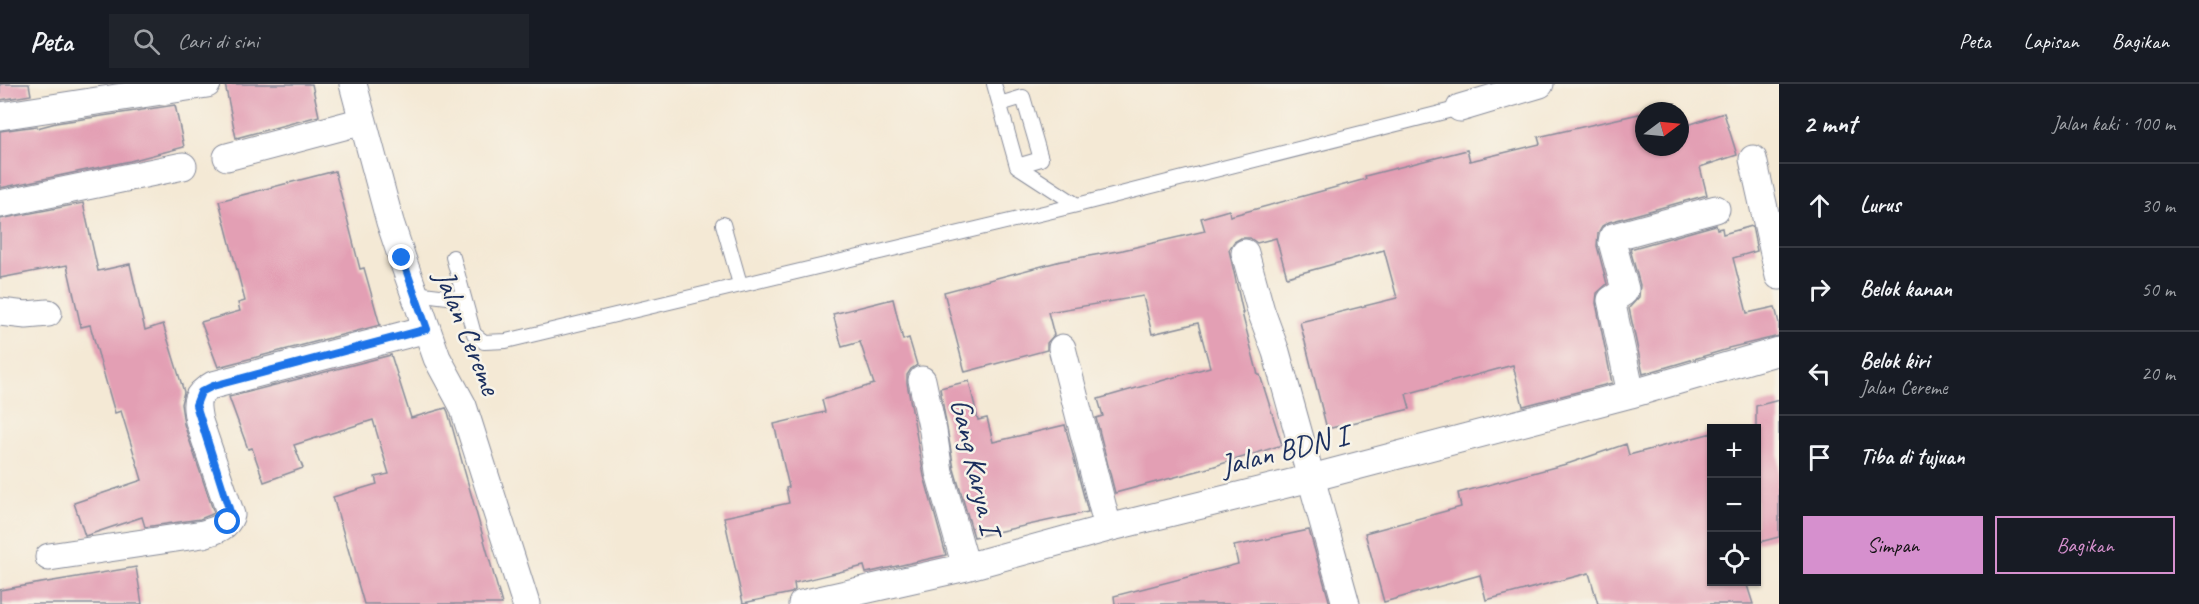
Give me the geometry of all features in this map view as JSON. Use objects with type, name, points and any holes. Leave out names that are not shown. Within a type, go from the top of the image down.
[{"type":"street","points":[[0,116],[207,84]]},
{"type":"street","name":"Jalan Cereme","points":[[353,84],[390,222],[437,358],[463,406],[526,604]]},
{"type":"street","points":[[1460,108],[1540,84]]},
{"type":"street","points":[[227,157],[363,121]]},
{"type":"street","points":[[1753,159],[1779,276]]},
{"type":"street","points":[[0,204],[183,166]]},
{"type":"street","points":[[1631,394],[1611,300],[1625,290],[1612,242],[1614,237],[1716,209]]},
{"type":"street","points":[[1245,253],[1261,311],[1276,352],[1346,604]]},
{"type":"street","points":[[0,312],[26,315],[48,313]]},
{"type":"street","points":[[49,557],[191,536],[221,528],[228,522],[231,515],[199,421],[196,405],[201,392],[213,386],[427,329]]},
{"type":"street","points":[[1062,348],[1108,528]]},
{"type":"street","name":"Jalan BDN I","points":[[802,604],[966,567],[1108,528],[1311,478],[1631,394],[1779,351]]},
{"type":"street","name":"Gang Karya I","points":[[922,380],[939,472],[966,567]]},
{"type":"lane","points":[[994,84],[1017,166],[1077,205]]},
{"type":"lane","points":[[1000,104],[1023,97],[1041,159],[1017,166]]},
{"type":"lane","points":[[453,257],[474,334],[484,342],[506,341],[1077,205],[1460,108]]},
{"type":"lane","points":[[723,224],[740,284]]},
{"type":"lane","points":[[415,293],[464,298]]},
{"type":"building","points":[[0,84],[29,84],[31,95],[0,100]]},
{"type":"building","points":[[225,84],[312,84],[319,116],[236,138]]},
{"type":"building","points":[[175,105],[184,147],[130,161],[0,188],[0,131],[37,126],[37,128],[56,123]]},
{"type":"building","points":[[1724,113],[1737,155],[1700,167],[1707,195],[1609,222],[1602,226],[1598,233],[1597,246],[1607,284],[1597,293],[1596,303],[1612,383],[1523,406],[1513,365],[1406,394],[1410,409],[1327,429],[1300,322],[1397,298],[1384,250],[1287,277],[1276,238],[1257,243],[1250,238],[1241,238],[1234,242],[1229,250],[1258,375],[1260,375],[1282,445],[1115,493],[1096,418],[1103,416],[1098,399],[1210,367],[1198,323],[1152,334],[1143,296],[1048,312],[1054,335],[1047,343],[1047,350],[965,372],[944,292],[1061,261],[1123,250],[1205,231],[1201,218],[1229,210],[1230,216],[1366,179],[1365,176],[1467,150],[1470,161],[1540,144],[1538,137],[1635,115],[1635,156],[1689,156],[1689,125]]},
{"type":"building","points":[[335,171],[360,269],[364,268],[380,325],[218,367],[201,322],[240,311],[238,303],[245,301],[219,201]]},
{"type":"building","points":[[83,203],[98,271],[130,264],[145,330],[163,324],[184,392],[181,404],[184,424],[214,513],[200,519],[145,527],[142,517],[85,536],[74,503],[142,480],[121,411],[115,413],[90,325],[81,327],[67,265],[0,278],[0,219]]},
{"type":"building","points":[[1716,225],[1717,229],[1722,228],[1723,234],[1752,226],[1757,251],[1733,258],[1747,313],[1775,307],[1779,336],[1728,348],[1643,374],[1629,308],[1639,297],[1640,285],[1630,249]]},
{"type":"building","points":[[893,299],[903,340],[909,338],[917,365],[907,375],[907,383],[924,476],[946,555],[866,573],[864,566],[794,583],[795,590],[791,593],[743,603],[724,517],[789,503],[786,488],[789,487],[774,424],[825,412],[822,400],[874,384],[860,342],[842,347],[833,314]]},
{"type":"building","points":[[391,355],[411,418],[446,408],[448,412],[502,604],[364,604],[333,497],[377,484],[375,477],[389,474],[373,420],[294,445],[303,468],[264,482],[252,448],[248,449],[229,397]]},
{"type":"building","points":[[969,381],[978,420],[987,418],[993,442],[1065,425],[1088,512],[974,537],[954,469],[940,388]]},
{"type":"building","points":[[1779,400],[1779,537],[1761,542],[1761,424],[1756,424],[1756,406]]},
{"type":"building","points":[[1707,434],[1707,586],[1747,586],[1753,604],[1598,604],[1589,573],[1486,600],[1480,575],[1384,602],[1365,533],[1461,507],[1458,493],[1570,463],[1626,444],[1629,455]]},
{"type":"building","points":[[1309,530],[1330,604],[1115,604],[1114,596],[1238,564],[1234,546]]},
{"type":"building","points":[[136,567],[142,604],[0,604],[0,590]]},
{"type":"route","points":[[228,522],[231,515],[199,421],[196,405],[201,392],[213,386],[427,329],[402,258]]}]
